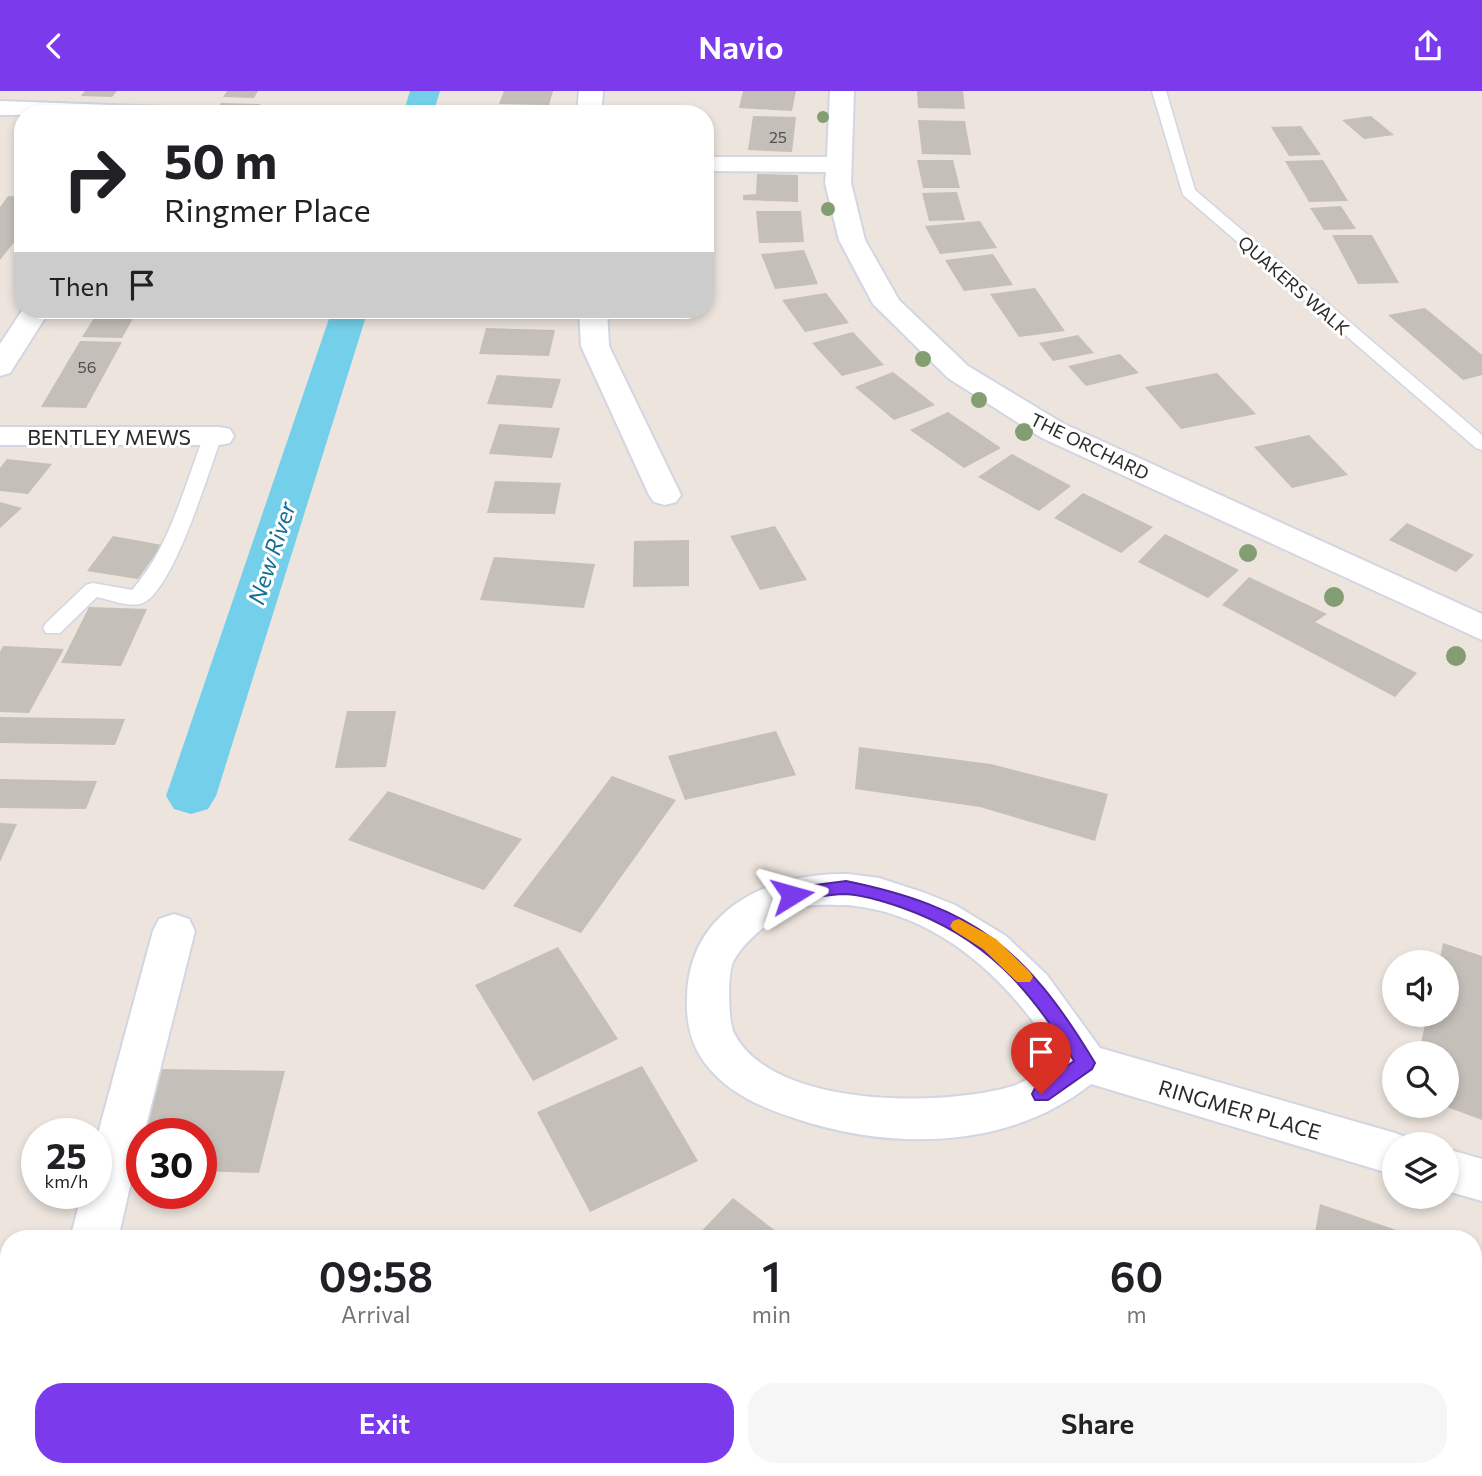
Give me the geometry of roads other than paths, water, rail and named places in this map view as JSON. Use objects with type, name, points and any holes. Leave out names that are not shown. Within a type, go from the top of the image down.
[{"type":"street","name":"THE ORCHARD","points":[[842,91],[838,183],[852,240],[887,304],[958,372],[1053,431],[1482,628]]},
{"type":"street","points":[[714,164],[839,165]]},
{"type":"street","points":[[0,367],[30,319]]},
{"type":"street","points":[[594,319],[595,346],[664,495]]},
{"type":"street","name":"BENTLEY MEWS","points":[[0,436],[216,436]]},
{"type":"street","points":[[846,888],[891,897],[940,914],[989,944],[1024,978],[1059,1019],[1085,1063],[1041,1094],[989,1112],[928,1119],[849,1115],[787,1097],[746,1075],[712,1039],[708,989],[713,957],[750,918],[776,898],[846,888]]},
{"type":"street","points":[[96,1230],[174,931]]},
{"type":"street","name":"RINGMER PLACE","points":[[1085,1063],[1382,1150]]},
{"type":"street","points":[[1459,1173],[1482,1180]]},
{"type":"lane","name":"QUAKERS WALK","points":[[1159,91],[1188,192],[1482,444]]},
{"type":"lane","points":[[53,628],[93,590],[137,598],[154,581],[216,436]]},
{"type":"waterway","name":"New River","points":[[421,105],[425,91]]},
{"type":"waterway","name":"New River","points":[[191,796],[347,319]]}]
